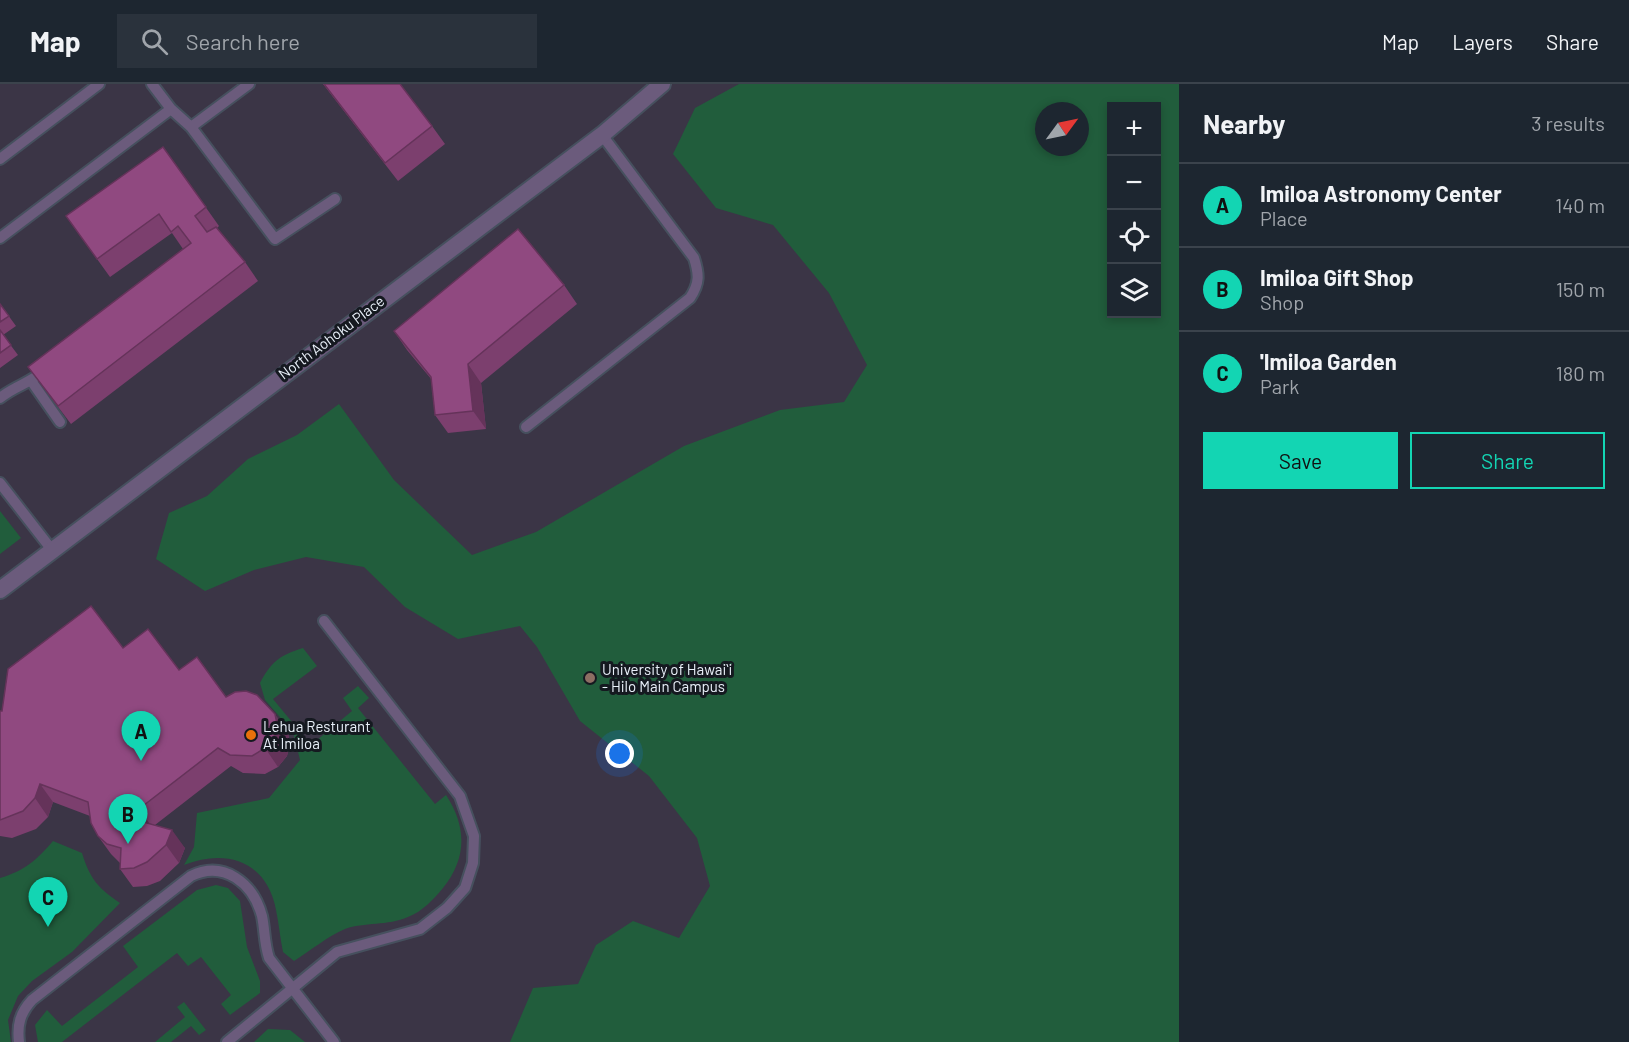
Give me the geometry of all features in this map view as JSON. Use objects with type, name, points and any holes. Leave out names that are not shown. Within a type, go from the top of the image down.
[{"type":"street","name":"North Aohoku Place","points":[[0,590],[602,135],[662,84]]},
{"type":"lane","points":[[0,159],[99,84]]},
{"type":"lane","points":[[152,84],[171,109],[192,127],[274,239],[335,199]]},
{"type":"lane","points":[[192,127],[249,84]]},
{"type":"lane","points":[[0,238],[171,109]]},
{"type":"lane","points":[[526,427],[690,298],[698,286],[699,274],[694,258],[602,135]]},
{"type":"lane","points":[[0,398],[9,391],[32,382],[56,360]]},
{"type":"lane","points":[[32,382],[60,422]]},
{"type":"lane","points":[[0,483],[52,550]]},
{"type":"lane","points":[[226,1042],[337,952],[420,929],[447,908],[465,888],[473,863],[474,836],[460,796],[324,621]]},
{"type":"lane","points":[[19,1042],[18,1030],[22,1011],[32,1000],[191,876],[204,870],[222,871],[239,879],[251,891],[262,916],[269,957],[333,1042]]},
{"type":"shaded area","name":"University of Hawaiʻi - Hilo Main Campus","points":[[0,84],[1179,84],[1179,1042],[0,1042]]},
{"type":"green space","points":[[739,84],[1179,84],[1179,1042],[510,1042],[533,988],[578,984],[596,945],[633,921],[679,938],[710,886],[697,838],[649,776],[580,721],[537,647],[520,626],[458,639],[405,607],[364,567],[306,557],[254,570],[205,591],[156,559],[169,513],[207,496],[248,459],[297,435],[339,404],[394,480],[472,555],[536,532],[684,446],[780,410],[844,402],[867,365],[829,293],[773,225],[716,208],[673,154],[695,108]]},
{"type":"green space","points":[[0,511],[21,538],[0,554]]},
{"type":"green space","points":[[303,648],[317,666],[273,699],[311,745],[352,711],[343,698],[358,686],[369,698],[358,708],[435,804],[446,795],[458,819],[461,842],[457,865],[451,877],[423,908],[400,920],[345,929],[294,961],[283,952],[271,893],[264,880],[254,870],[229,859],[215,858],[184,865],[194,847],[197,813],[269,798],[300,760],[293,732],[265,700],[260,683],[277,660]]},
{"type":"green space","points":[[53,841],[82,853],[88,870],[96,882],[120,903],[72,952],[32,981],[18,996],[8,1020],[11,1042],[0,1042],[0,878],[30,864]]},
{"type":"green space","points":[[216,885],[228,888],[240,901],[247,947],[260,981],[260,993],[230,1015],[221,1004],[231,995],[201,957],[188,966],[177,953],[62,1042],[38,1042],[35,1025],[47,1010],[62,1026],[138,967],[123,946],[197,890]]},
{"type":"green space","points":[[184,1002],[206,1030],[199,1035],[191,1026],[171,1042],[155,1042],[185,1017],[177,1007]]},
{"type":"green space","points":[[268,1029],[290,1030],[305,1042],[254,1042]]},
{"type":"building","points":[[324,84],[400,84],[432,126],[385,163]]},
{"type":"building","points":[[163,147],[206,207],[195,216],[207,232],[216,227],[245,262],[58,406],[28,367],[191,243],[178,226],[171,232],[159,214],[97,259],[66,216]]},
{"type":"building","points":[[518,229],[564,285],[468,364],[473,411],[435,415],[431,377],[394,331]]},
{"type":"building","points":[[0,304],[9,316],[0,322]]},
{"type":"building","points":[[0,330],[11,345],[0,353]]},
{"type":"building","points":[[91,606],[123,648],[148,629],[179,670],[197,657],[226,697],[235,692],[246,691],[257,695],[275,714],[277,724],[274,737],[265,748],[252,756],[230,755],[218,748],[139,809],[143,822],[172,830],[166,845],[147,862],[134,868],[120,869],[121,848],[107,844],[98,836],[91,823],[88,802],[40,784],[35,798],[23,811],[0,820],[0,711],[2,711],[8,669]]},
{"type":"place","name":"University of Hawaiʻi - Hilo Main Campus","points":[[590,678]]},
{"type":"place","name":"Lehua Resturant At Imiloa","points":[[251,735]]},
{"type":"place","name":"Imiloa Astronomy Center","points":[[141,761]]},
{"type":"place","name":"Imiloa Gift Shop","points":[[128,844]]},
{"type":"place","name":"'Imiloa Garden","points":[[48,927]]}]
